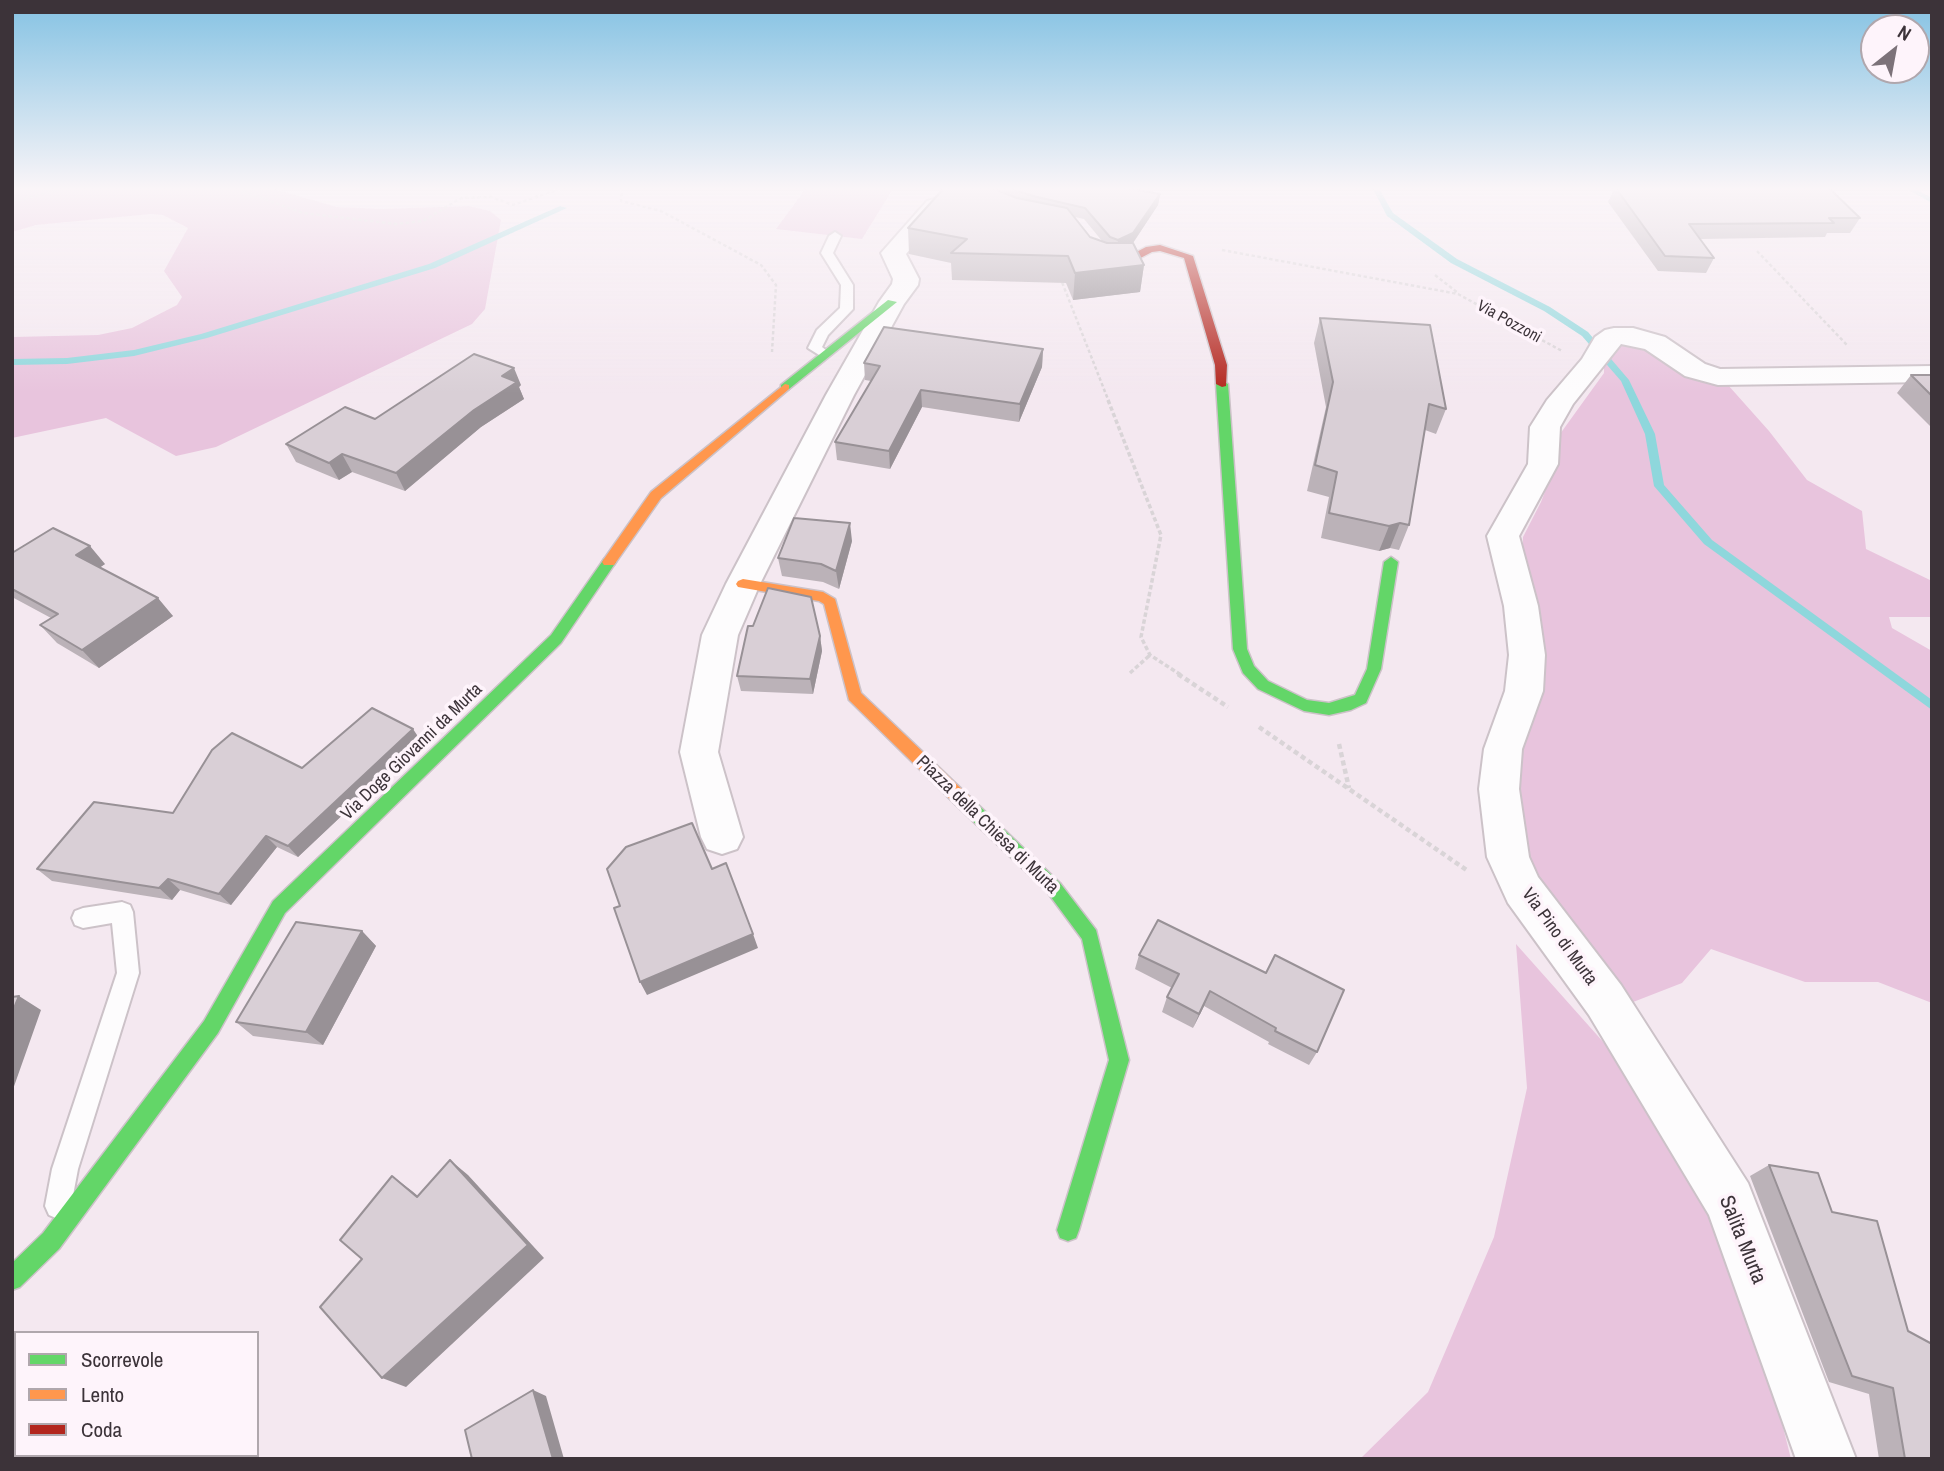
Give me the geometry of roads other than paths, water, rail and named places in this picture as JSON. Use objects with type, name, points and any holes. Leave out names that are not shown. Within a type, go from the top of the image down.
[{"type":"street","points":[[722,837],[699,752],[720,635],[743,584],[840,395],[892,302],[901,292],[906,279],[894,256]]},
{"type":"street","points":[[1098,256],[1114,262],[1125,262],[1136,256]]},
{"type":"street","points":[[1187,256],[1221,365],[1240,649],[1248,669],[1263,685],[1304,705],[1329,709],[1346,706],[1360,699],[1374,669],[1391,562]]},
{"type":"street","name":"Via Doge Giovanni da Murta","points":[[12,1279],[51,1241],[211,1027],[279,907],[556,639],[656,495],[824,354],[892,302]]},
{"type":"street","name":"Via Pino di Murta","points":[[1605,1000],[1523,890],[1508,857],[1499,789],[1503,749],[1524,691],[1527,655],[1521,606],[1503,536],[1543,464],[1545,427],[1561,400],[1593,363],[1609,338],[1633,336],[1655,343],[1690,367],[1718,377],[1932,374]]},
{"type":"street","name":"Piazza della Chiesa di Murta","points":[[743,584],[824,597],[830,602],[854,696],[1054,888],[1090,936],[1119,1060],[1068,1230]]},
{"type":"street","name":"Salita Murta","points":[[1605,1000],[1730,1201],[1826,1459]]},
{"type":"lane","points":[[824,354],[815,348],[822,333],[846,309],[847,285],[829,256]]},
{"type":"lane","points":[[51,1241],[65,1170],[128,973],[122,912],[83,918]]},
{"type":"waterway","points":[[12,362],[67,361],[134,353],[204,336],[432,266],[455,256]]},
{"type":"waterway","points":[[1447,256],[1547,309],[1585,334],[1625,380],[1650,434],[1659,486],[1708,542],[1932,706]]}]
